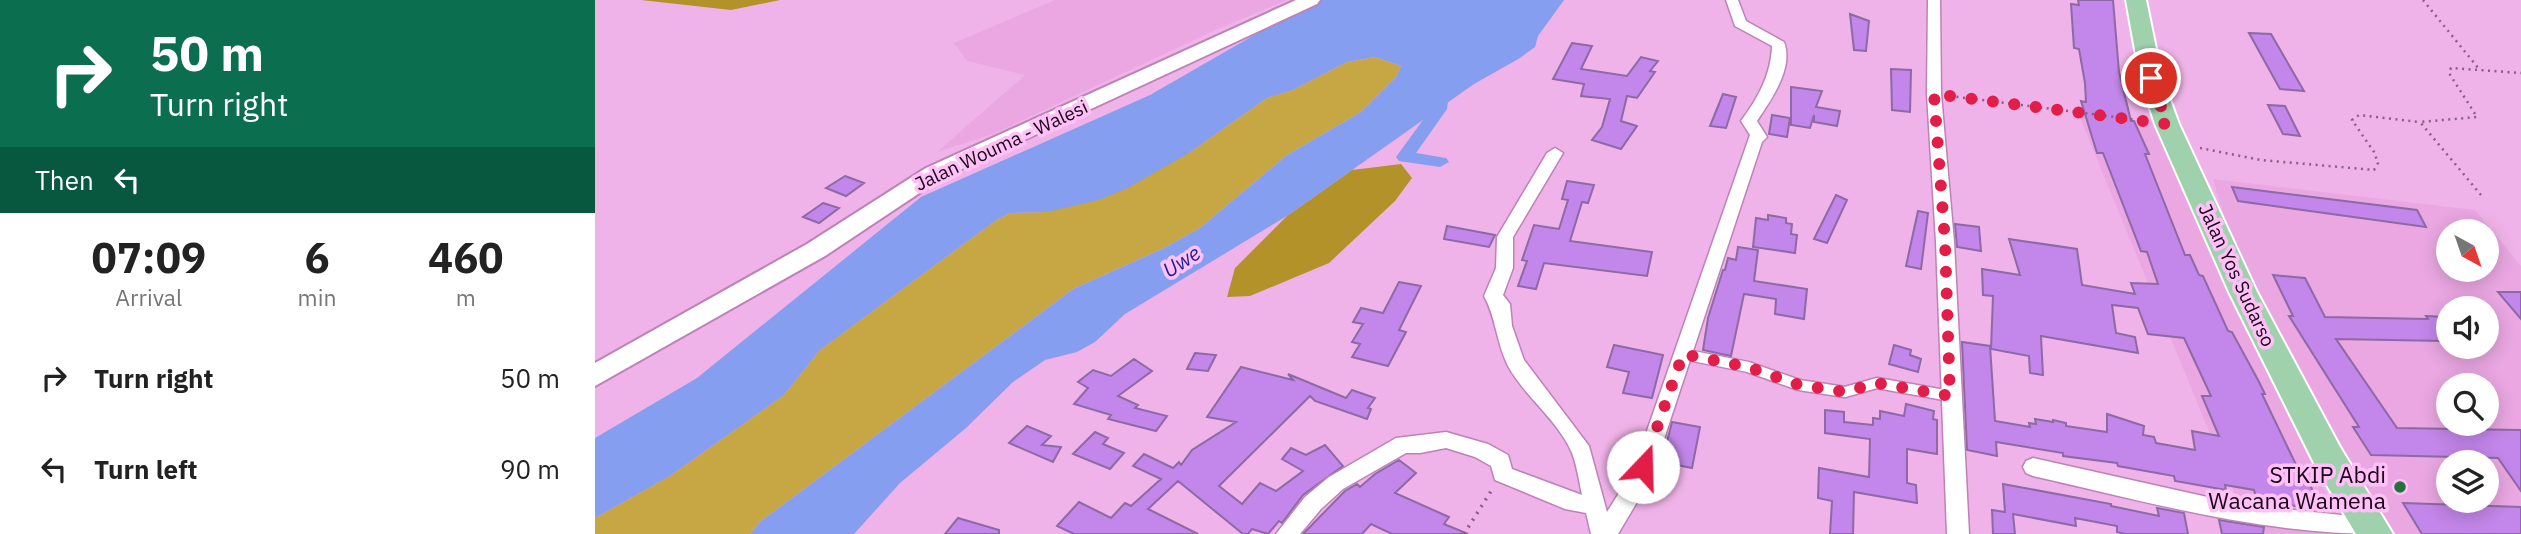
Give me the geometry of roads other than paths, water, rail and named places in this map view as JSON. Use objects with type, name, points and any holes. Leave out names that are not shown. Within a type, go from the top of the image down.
[{"type":"main road","name":"Jalan Yos Sudarso","points":[[2136,0],[2151,78],[2172,134],[2243,292],[2328,457],[2373,531]]},
{"type":"street","name":"Jalan Wouma - Walesi","points":[[595,376],[815,250],[933,173],[1311,0]]},
{"type":"street","points":[[1604,534],[1635,486],[1646,461],[1755,139],[1759,137],[1749,121],[1770,91],[1780,59],[1779,45],[1740,23],[1732,0]]},
{"type":"street","points":[[1934,0],[1934,94],[1945,242],[1958,534]]},
{"type":"street","points":[[1555,153],[1505,237],[1507,253],[1501,285],[1493,296],[1501,304],[1500,325],[1524,377],[1583,454],[1604,534]]},
{"type":"street","points":[[1287,534],[1336,483],[1403,444],[1420,445],[1445,440],[1481,450],[1501,461],[1502,474],[1573,503],[1595,505]]},
{"type":"street","points":[[2033,467],[2243,514],[2373,531]]},
{"type":"lane","points":[[1683,354],[1748,367],[1799,385],[1845,392],[1877,383],[1950,396]]},
{"type":"water","name":"Uwe","points":[[1315,0],[1564,0],[1538,36],[1535,47],[1520,58],[1474,84],[1287,216],[1125,314],[1095,342],[1077,352],[1045,360],[1013,382],[966,428],[900,483],[854,534],[750,534],[761,521],[1073,289],[1164,248],[1200,228],[1287,155],[1361,112],[1396,77],[1401,66],[1375,57],[1347,62],[1293,90],[1267,98],[1189,153],[1128,188],[1099,200],[1047,212],[1010,213],[995,221],[820,350],[784,395],[670,476],[595,518],[595,438],[697,378],[921,197],[1150,95]]},
{"type":"waterway","points":[[1440,162],[1405,157],[1439,109],[1441,94]]},
{"type":"place","name":"STKIP Abdi Wacana Wamena","points":[[2400,487]]}]
